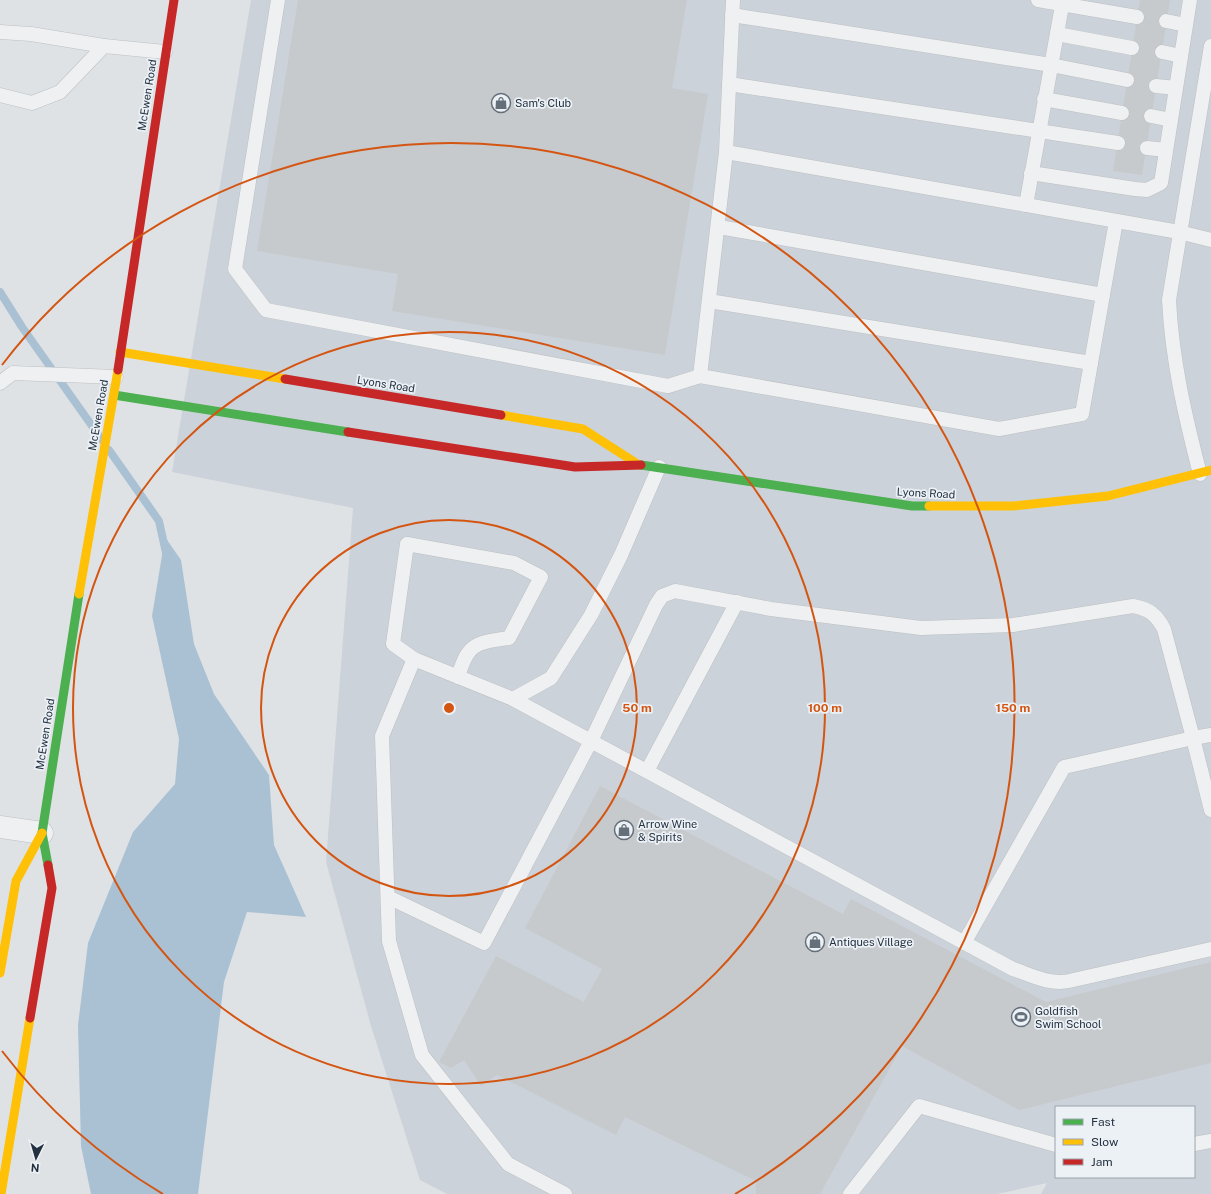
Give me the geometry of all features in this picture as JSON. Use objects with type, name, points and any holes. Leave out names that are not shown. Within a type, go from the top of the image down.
[{"type":"street","name":"McEwen Road","points":[[1,1194],[52,888],[42,832],[84,564],[114,395],[174,0]]},
{"type":"street","name":"Lyons Road","points":[[120,352],[584,429],[639,465]]},
{"type":"street","name":"Lyons Road","points":[[114,395],[575,466],[639,465],[659,467],[912,506],[1013,506],[1108,496],[1205,472]]},
{"type":"street","points":[[0,827],[42,832]]},
{"type":"street","name":"McEwen Road","points":[[0,973],[16,881],[42,832]]},
{"type":"lane","points":[[278,0],[235,269],[266,310],[668,386],[700,376],[999,429],[1082,414],[1116,221]]},
{"type":"lane","points":[[700,376],[719,226],[726,152],[733,0]]},
{"type":"lane","points":[[1038,0],[1063,2],[1137,17]]},
{"type":"lane","points":[[1031,173],[1147,190],[1161,183],[1190,0]]},
{"type":"lane","points":[[1026,205],[1044,99],[1063,2]]},
{"type":"lane","points":[[732,15],[1051,65],[1127,80]]},
{"type":"lane","points":[[1166,21],[1186,25]]},
{"type":"lane","points":[[0,32],[31,34],[104,46],[165,52]]},
{"type":"lane","points":[[1057,34],[1132,48]]},
{"type":"lane","points":[[0,95],[32,103],[60,92],[104,46]]},
{"type":"lane","points":[[1205,472],[1183,409],[1171,338],[1169,300],[1179,232],[1211,46]]},
{"type":"lane","points":[[1162,52],[1181,56]]},
{"type":"lane","points":[[729,84],[1118,143]]},
{"type":"lane","points":[[1156,86],[1176,88]]},
{"type":"lane","points":[[1044,99],[1122,113]]},
{"type":"lane","points":[[1151,116],[1171,120]]},
{"type":"lane","points":[[1147,148],[1166,150]]},
{"type":"lane","points":[[726,152],[1179,232],[1211,240]]},
{"type":"lane","points":[[719,226],[1103,295]]},
{"type":"lane","points":[[709,301],[1091,363]]},
{"type":"lane","points":[[0,382],[13,373],[116,377]]},
{"type":"lane","points":[[513,699],[551,678],[591,615],[621,555],[659,467]]},
{"type":"lane","points":[[458,677],[464,657],[473,646],[509,638],[541,577],[514,563],[407,544],[393,644],[414,659],[458,677],[513,699],[1013,968],[1042,980],[1060,983],[1211,949]]},
{"type":"lane","points":[[388,897],[484,943],[590,741],[656,605],[662,596],[675,591],[771,608],[921,628],[1013,626],[1132,606],[1145,608],[1157,616],[1164,629],[1211,810]]},
{"type":"lane","points":[[646,771],[737,602]]},
{"type":"lane","points":[[414,659],[382,736],[389,941],[422,1055],[508,1164],[566,1194]]},
{"type":"lane","points":[[964,942],[1064,766],[1211,735]]},
{"type":"lane","points":[[850,1194],[919,1106],[1055,1145]]},
{"type":"lane","points":[[1195,1144],[1211,1141]]},
{"type":"shaded area","points":[[251,0],[1211,0],[1211,1194],[1041,1194],[1047,1183],[997,1194],[447,1194],[420,1180],[371,1026],[326,862],[353,508],[172,472]]},
{"type":"water","points":[[165,537],[181,560],[194,644],[214,694],[269,775],[274,845],[306,917],[247,912],[224,982],[198,1194],[91,1194],[81,1146],[78,1025],[88,943],[133,832],[175,784],[179,739],[152,616]]},
{"type":"building","points":[[298,0],[687,0],[672,88],[708,94],[665,355],[392,311],[398,274],[257,251]]},
{"type":"building","points":[[1140,0],[1170,0],[1142,175],[1113,171]]},
{"type":"building","points":[[600,786],[843,914],[851,899],[1046,1002],[1211,962],[1211,1063],[1019,1110],[902,1046],[820,1194],[756,1194],[756,1181],[625,1117],[616,1135],[497,1075],[481,1086],[464,1060],[451,1068],[439,1062],[496,956],[584,1002],[602,969],[525,928]]},
{"type":"waterway","points":[[0,292],[22,327],[102,440]]},
{"type":"waterway","points":[[109,450],[159,521],[166,553]]},
{"type":"traffic: fast","points":[[114,395],[348,432]]},
{"type":"traffic: fast","points":[[641,465],[912,506],[929,506]]},
{"type":"traffic: fast","points":[[48,865],[42,833],[79,594]]},
{"type":"traffic: slow","points":[[120,352],[285,379]]},
{"type":"traffic: slow","points":[[79,594],[118,370]]},
{"type":"traffic: slow","points":[[501,415],[583,429],[639,465]]},
{"type":"traffic: slow","points":[[929,506],[1013,506],[1108,496],[1211,470]]},
{"type":"traffic: slow","points":[[0,973],[16,881],[42,833]]},
{"type":"traffic: slow","points":[[1,1194],[30,1018]]},
{"type":"traffic: jam","points":[[118,370],[174,0]]},
{"type":"traffic: jam","points":[[285,379],[501,415]]},
{"type":"traffic: jam","points":[[348,432],[575,467],[641,465]]},
{"type":"traffic: jam","points":[[30,1018],[52,888],[48,865]]},
{"type":"place","name":"Sam's Club","points":[[501,103]]},
{"type":"place","name":"Arrow Wine & Spirits","points":[[624,830]]},
{"type":"place","name":"Antiques Village","points":[[815,942]]},
{"type":"place","name":"Goldfish Swim School","points":[[1021,1017]]}]
